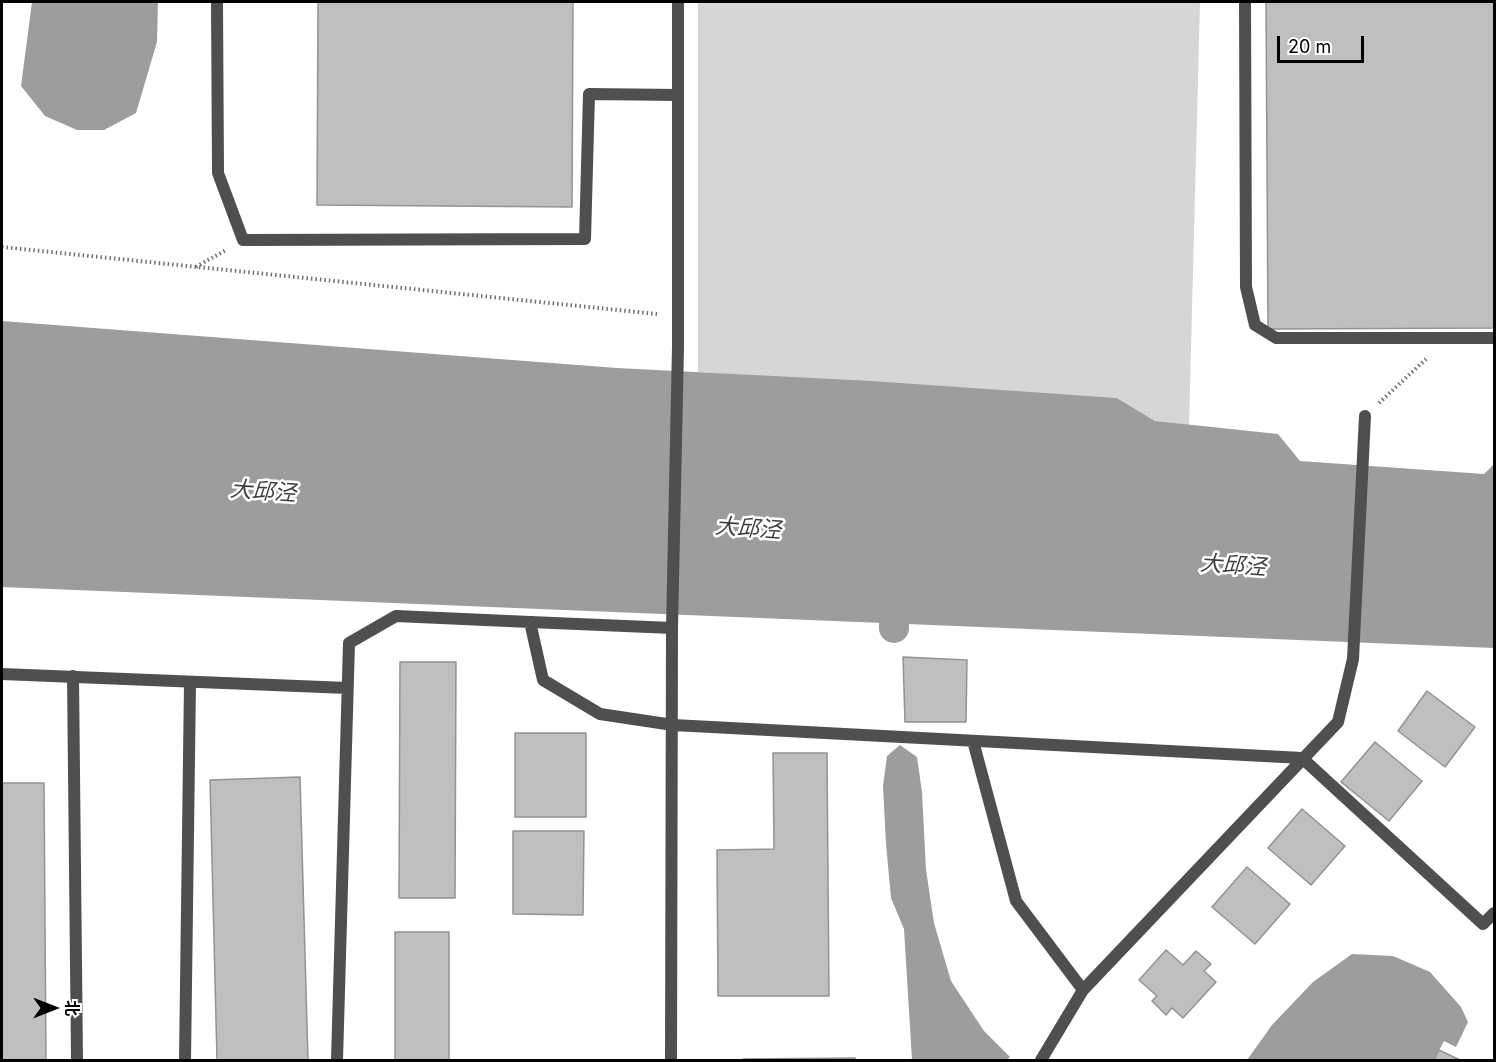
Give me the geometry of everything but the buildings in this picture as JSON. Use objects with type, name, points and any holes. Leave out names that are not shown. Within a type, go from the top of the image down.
[{"type":"street","points":[[217,2],[218,172],[243,240],[585,239],[589,94],[678,95]]},
{"type":"street","points":[[671,1060],[672,628],[678,347],[678,2]]},
{"type":"street","points":[[1245,2],[1246,287],[1255,325],[1276,338],[1494,338]]},
{"type":"street","points":[[1041,1060],[1083,990],[1338,722],[1353,658],[1365,416]]},
{"type":"street","points":[[337,1060],[349,643],[396,616],[672,628]]},
{"type":"street","points":[[530,622],[543,680],[600,714],[673,725],[1302,758],[1483,924],[1494,913]]},
{"type":"street","points":[[2,674],[347,688]]},
{"type":"street","points":[[73,676],[76,1060]]},
{"type":"street","points":[[185,1060],[190,682]]},
{"type":"street","points":[[974,741],[1016,901],[1083,990]]},
{"type":"path","points":[[196,268],[243,240]]},
{"type":"path","points":[[2,248],[678,316]]},
{"type":"path","points":[[1365,416],[1449,338]]},
{"type":"shaded area","points":[[698,2],[1200,2],[1189,425],[1155,421],[1117,398],[698,372]]},
{"type":"water","points":[[32,2],[158,2],[157,42],[136,113],[104,130],[77,130],[45,116],[21,86]]},
{"type":"water","name":"大邱泾","points":[[2,321],[617,368],[871,381],[1117,398],[1155,421],[1278,434],[1300,461],[1484,474],[1494,464],[1494,648],[2,587]]},
{"type":"water","points":[[900,745],[917,757],[922,792],[926,870],[934,923],[951,981],[984,1031],[1010,1057],[1007,1060],[912,1060],[904,929],[891,898],[883,786],[887,756]]},
{"type":"water","points":[[1352,954],[1393,956],[1430,972],[1461,1007],[1468,1022],[1456,1047],[1444,1041],[1434,1060],[1247,1060],[1272,1025],[1313,982]]}]
